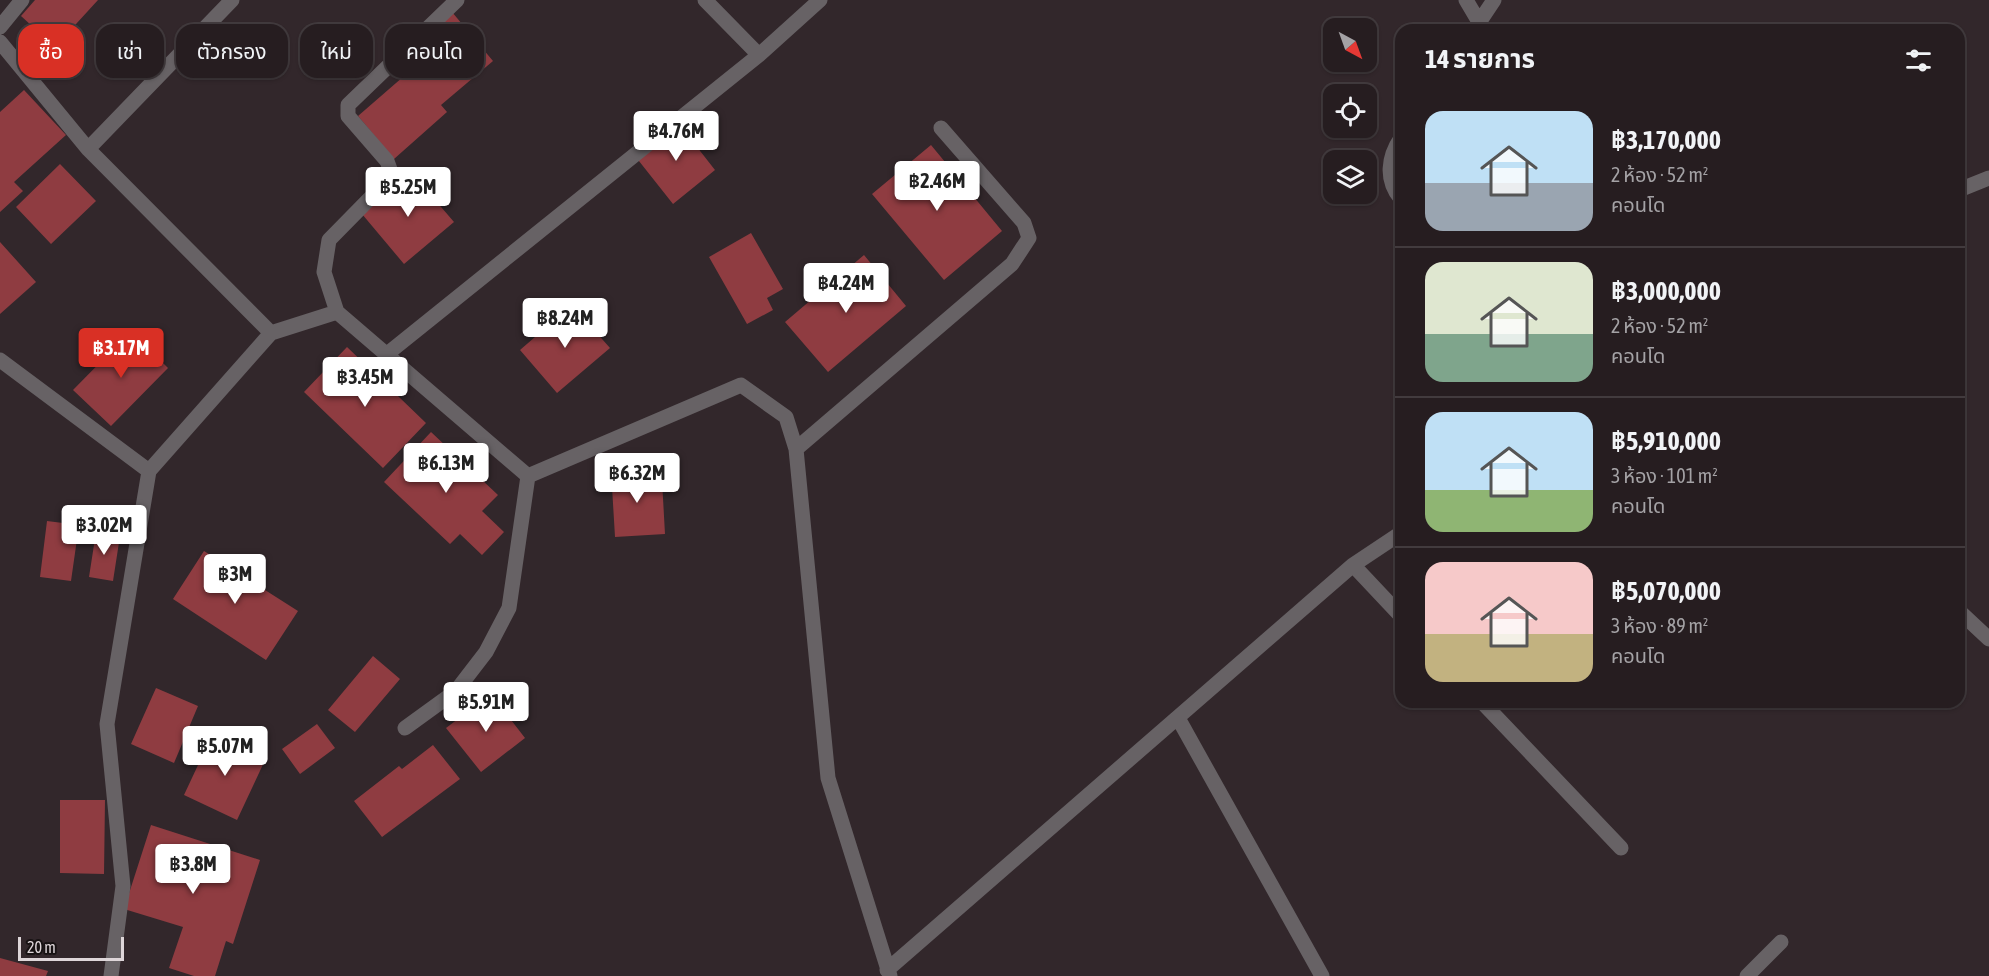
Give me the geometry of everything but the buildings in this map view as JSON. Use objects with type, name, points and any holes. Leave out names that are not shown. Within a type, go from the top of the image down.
[{"type":"street","points":[[0,27],[22,0]]},
{"type":"street","points":[[88,149],[232,0]]},
{"type":"street","points":[[457,0],[348,105],[348,116],[387,161],[391,172],[385,183],[329,240],[324,272],[337,312],[528,476]]},
{"type":"street","points":[[705,0],[759,55]]},
{"type":"street","points":[[387,354],[759,55],[820,0]]},
{"type":"street","points":[[1466,0],[1476,24]]},
{"type":"street","points":[[1478,24],[1494,0]]},
{"type":"street","points":[[0,42],[88,149],[271,333]]},
{"type":"street","points":[[796,449],[1012,264],[1029,238],[1024,223],[941,128]]},
{"type":"street","points":[[1395,147],[1389,173],[1395,192]]},
{"type":"street","points":[[1965,188],[1989,178]]},
{"type":"street","points":[[111,976],[123,886],[107,724],[149,471],[271,333],[337,312]]},
{"type":"street","points":[[0,360],[149,471]]},
{"type":"street","points":[[528,476],[741,385],[786,417],[796,449],[828,778],[889,973],[1353,565],[1395,537]]},
{"type":"street","points":[[405,728],[456,691],[486,652],[509,608],[528,476]]},
{"type":"street","points":[[1353,565],[1395,610]]},
{"type":"street","points":[[1965,617],[1989,639]]},
{"type":"street","points":[[1488,708],[1621,848]]},
{"type":"street","points":[[1178,718],[1322,976]]},
{"type":"street","points":[[1747,976],[1780,942]]}]
